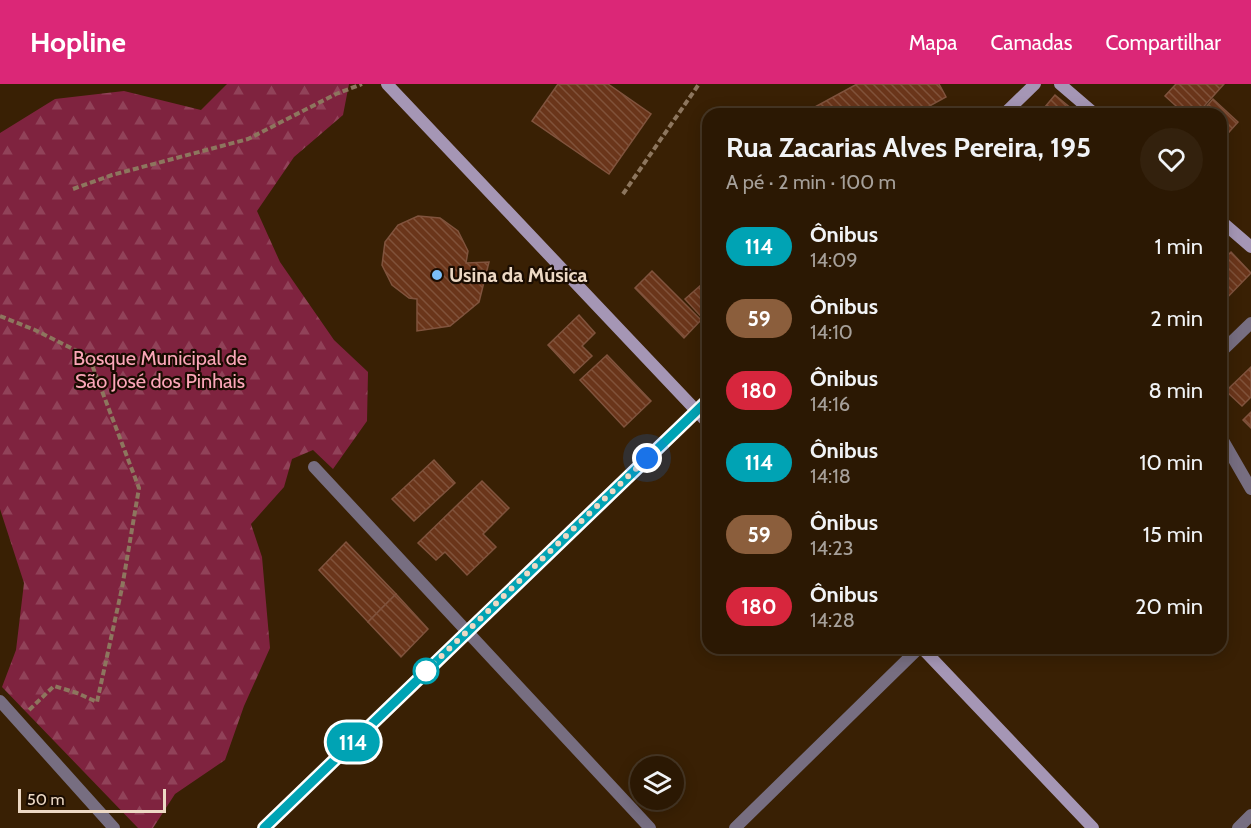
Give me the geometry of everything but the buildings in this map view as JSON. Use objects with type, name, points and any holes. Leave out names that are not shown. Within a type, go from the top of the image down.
[{"type":"main road","points":[[387,84],[702,416]]},
{"type":"main road","points":[[1010,108],[1035,84]]},
{"type":"main road","points":[[1060,84],[1088,108]]},
{"type":"main road","points":[[1227,226],[1251,247]]},
{"type":"main road","points":[[264,828],[702,406]]},
{"type":"main road","points":[[926,654],[1093,828]]},
{"type":"street","points":[[1227,346],[1251,323]]},
{"type":"street","points":[[1227,447],[1251,489]]},
{"type":"street","points":[[314,467],[650,828]]},
{"type":"street","points":[[735,828],[914,654]]},
{"type":"street","points":[[0,701],[114,828]]},
{"type":"street","points":[[1238,828],[1251,815]]},
{"type":"path","points":[[73,189],[112,175],[248,140],[336,94],[362,84]]},
{"type":"path","points":[[622,194],[699,84]]},
{"type":"path","points":[[0,316],[35,330],[89,357],[139,488],[122,588],[97,702],[54,686],[18,721]]},
{"type":"green space","name":"Bosque Municipal de São José dos Pinhais","points":[[227,84],[349,84],[343,115],[294,157],[257,211],[280,262],[334,340],[368,372],[367,421],[333,469],[313,450],[292,459],[284,487],[251,524],[262,557],[270,648],[244,706],[225,760],[175,794],[153,828],[138,828],[2,687],[16,650],[24,583],[0,509],[0,133],[55,99],[124,91],[201,110]]},
{"type":"bus line","name":"114","points":[[264,828],[702,406]]},
{"type":"place","name":"Usina da Música","points":[[437,275]]},
{"type":"route","points":[[426,671],[647,458]]}]
